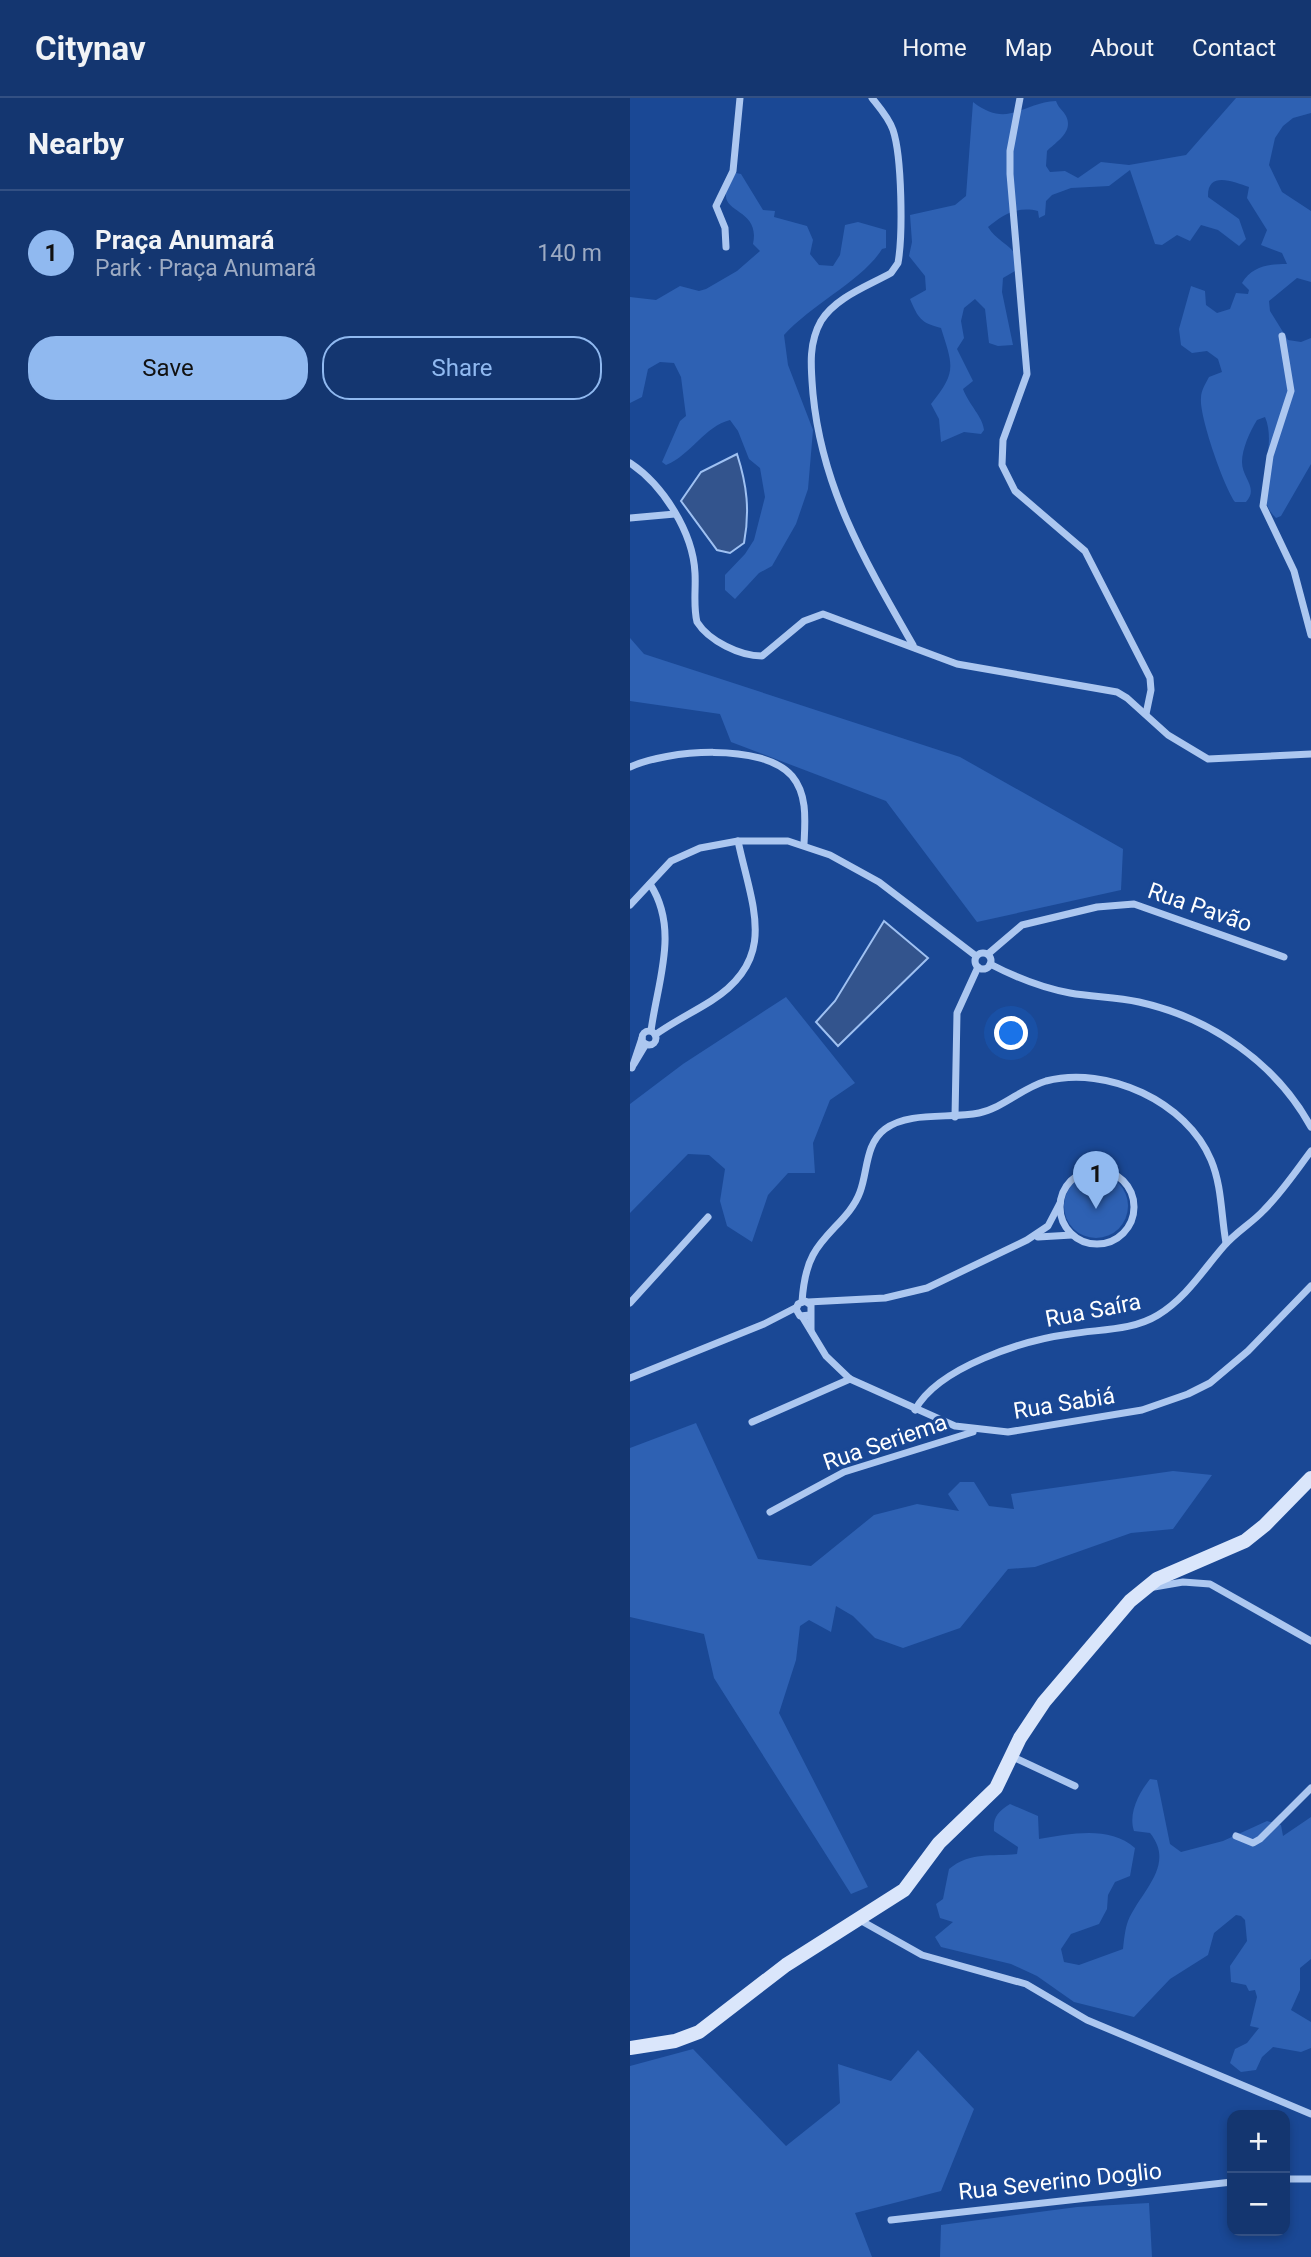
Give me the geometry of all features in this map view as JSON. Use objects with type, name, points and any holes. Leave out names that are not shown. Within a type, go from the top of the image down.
[{"type":"main road","points":[[630,2048],[675,2041],[699,2032],[786,1965],[904,1890],[939,1843],[996,1787],[1011,1756],[1044,1702],[1143,1589],[1157,1579],[1245,1541],[1265,1525],[1311,1478]]},
{"type":"street","points":[[726,247],[725,228],[716,204],[733,171],[740,98]]},
{"type":"street","points":[[872,98],[889,120],[895,138],[899,170],[898,263],[891,273],[829,310],[813,340],[810,360],[816,419],[828,477],[880,585],[914,646]]},
{"type":"street","points":[[1020,98],[1010,151],[1010,174],[1027,374],[1003,440],[1002,465],[1015,491],[1076,542],[1095,566],[1150,678],[1152,690],[1146,713]]},
{"type":"street","points":[[1282,336],[1291,391],[1270,456],[1263,506],[1294,571],[1311,635]]},
{"type":"street","points":[[630,463],[652,480],[675,513],[693,557],[697,622],[715,640],[734,649],[762,656],[804,621],[819,614],[976,668],[1117,692],[1146,713],[1168,735],[1208,759],[1311,754]]},
{"type":"street","points":[[630,518],[675,513]]},
{"type":"street","points":[[630,767],[651,757],[693,751],[734,755],[775,765],[792,777],[801,795],[804,844]]},
{"type":"street","points":[[630,905],[671,861],[700,848],[738,841],[778,840],[804,844],[879,881],[976,956],[978,967],[957,1013],[955,1117]]},
{"type":"street","points":[[648,1036],[711,1001],[736,981],[751,962],[756,947],[754,917],[738,841]]},
{"type":"street","points":[[631,1069],[648,1036],[664,973],[666,951],[657,901],[650,884]]},
{"type":"street","points":[[639,895],[657,901]]},
{"type":"street","name":"Rua Pavão","points":[[988,954],[1022,925],[1097,907],[1134,904],[1284,957]]},
{"type":"street","points":[[976,956],[988,954],[990,964]]},
{"type":"street","points":[[978,967],[984,968],[990,964]]},
{"type":"street","points":[[990,964],[1027,981],[1067,993],[1152,1005],[1207,1027],[1268,1070],[1294,1099],[1311,1127]]},
{"type":"street","points":[[806,1315],[803,1303],[811,1258],[857,1200],[872,1147],[881,1133],[901,1122],[955,1117],[989,1110],[1034,1085],[1060,1079],[1109,1083],[1143,1091],[1170,1108],[1206,1148],[1218,1183],[1226,1243]]},
{"type":"street","name":"Rua Saíra","points":[[915,1410],[921,1399],[936,1387],[960,1371],[996,1354],[1048,1338],[1120,1328],[1156,1316],[1190,1288],[1226,1243],[1273,1201],[1311,1152]]},
{"type":"street","points":[[630,1378],[774,1319],[803,1303],[885,1298],[927,1288],[1027,1240],[1048,1226],[1071,1180],[1094,1170],[1118,1176],[1133,1197],[1131,1222],[1114,1241],[1088,1244],[1072,1234],[1062,1222],[1060,1203]]},
{"type":"street","points":[[630,1303],[708,1217]]},
{"type":"street","points":[[1027,1240],[1048,1234],[1072,1234]]},
{"type":"street","name":"Rua Sabiá","points":[[806,1315],[811,1334],[838,1370],[850,1379],[955,1426],[977,1431],[1024,1430],[1142,1410],[1188,1394],[1210,1382],[1241,1357],[1311,1286]]},
{"type":"street","points":[[774,1319],[806,1315],[829,1301]]},
{"type":"street","points":[[803,1303],[806,1315]]},
{"type":"street","points":[[828,1387],[838,1370]]},
{"type":"street","points":[[752,1422],[850,1379]]},
{"type":"street","name":"Rua Seriema","points":[[770,1512],[844,1472],[977,1431]]},
{"type":"street","points":[[1143,1589],[1183,1582],[1210,1584],[1311,1641]]},
{"type":"street","points":[[1011,1756],[1075,1786]]},
{"type":"street","points":[[1236,1836],[1253,1843],[1260,1839],[1311,1788]]},
{"type":"street","points":[[858,1919],[922,1955],[1026,1984],[1087,2020],[1311,2114]]},
{"type":"street","points":[[1290,2179],[1311,2179]]},
{"type":"street","name":"Rua Severino Doglio","points":[[891,2220],[1227,2183]]},
{"type":"shaded area","points":[[1236,98],[1311,98],[1311,113],[1293,118],[1275,138],[1269,165],[1282,192],[1311,211],[1311,282],[1297,278],[1269,301],[1270,311],[1288,340],[1301,342],[1311,338],[1311,464],[1281,516],[1276,518],[1268,508],[1265,496],[1269,443],[1265,417],[1257,420],[1243,452],[1242,462],[1250,487],[1250,497],[1246,502],[1235,502],[1213,451],[1201,407],[1202,392],[1209,377],[1222,372],[1218,359],[1207,351],[1192,353],[1181,345],[1179,329],[1191,286],[1205,291],[1206,305],[1217,313],[1230,309],[1236,293],[1248,294],[1249,290],[1242,283],[1251,273],[1267,266],[1287,264],[1282,253],[1261,245],[1267,230],[1247,198],[1249,187],[1229,181],[1212,183],[1208,197],[1239,219],[1246,239],[1239,246],[1218,230],[1201,225],[1190,241],[1177,235],[1162,245],[1155,244],[1130,170],[1109,186],[1071,188],[1052,195],[1046,201],[1045,215],[1039,218],[1038,211],[1018,210],[988,227],[1018,257],[1015,271],[1003,278],[1002,292],[1013,345],[998,346],[989,343],[985,309],[975,299],[964,308],[961,321],[964,338],[957,349],[973,381],[963,389],[984,430],[981,434],[964,432],[941,442],[939,419],[931,404],[949,376],[950,360],[941,328],[921,319],[910,299],[926,290],[925,276],[909,256],[912,242],[910,215],[955,205],[966,196],[973,102],[985,110],[1005,114],[1056,101],[1066,116],[1068,127],[1063,136],[1047,151],[1046,166],[1050,172],[1065,171],[1078,178],[1101,162],[1129,165],[1186,155]]},
{"type":"shaded area","points":[[736,173],[741,174],[763,210],[775,211],[774,217],[807,226],[813,240],[810,254],[819,265],[833,266],[840,255],[845,225],[858,222],[886,230],[886,248],[882,249],[863,271],[784,335],[788,365],[813,430],[808,489],[796,524],[772,566],[759,573],[735,599],[725,590],[725,575],[754,540],[765,497],[760,468],[749,459],[738,431],[730,420],[713,428],[675,460],[666,465],[662,462],[680,421],[686,416],[681,377],[674,363],[660,362],[648,369],[642,397],[630,403],[630,297],[656,300],[680,286],[699,291],[706,289],[737,271],[760,251],[753,244],[754,230],[750,221],[729,204],[726,197]]},
{"type":"shaded area","points":[[737,454],[745,487],[747,520],[744,543],[730,553],[717,550],[681,501],[701,472]]},
{"type":"shaded area","points":[[630,638],[644,654],[960,757],[1123,849],[1121,890],[977,922],[886,801],[731,742],[720,714],[630,701]]},
{"type":"shaded area","points":[[884,921],[928,958],[838,1046],[816,1022],[835,1001]]},
{"type":"shaded area","points":[[786,997],[855,1083],[830,1100],[813,1143],[815,1173],[788,1173],[768,1195],[752,1242],[727,1226],[720,1201],[725,1169],[709,1155],[688,1154],[630,1213],[630,1104],[683,1064]]},
{"type":"shaded area","points":[[1096,1174],[1108,1176],[1119,1183],[1126,1194],[1126,1218],[1119,1229],[1108,1236],[1096,1238],[1084,1236],[1073,1229],[1066,1218],[1064,1206],[1066,1194],[1073,1183],[1084,1176]]},
{"type":"shaded area","points":[[696,1423],[758,1559],[811,1566],[874,1515],[917,1504],[959,1511],[948,1494],[960,1482],[974,1482],[989,1506],[1014,1509],[1011,1494],[1173,1471],[1212,1475],[1173,1529],[1131,1533],[1035,1567],[1008,1569],[960,1628],[903,1648],[875,1638],[853,1616],[836,1606],[831,1632],[809,1620],[800,1626],[796,1660],[779,1713],[868,1887],[851,1894],[714,1678],[704,1634],[630,1617],[630,1448]]},
{"type":"shaded area","points":[[1150,1779],[1157,1780],[1170,1844],[1181,1852],[1223,1841],[1267,1821],[1281,1825],[1283,1836],[1311,1817],[1311,1959],[1300,1968],[1300,1990],[1291,2010],[1311,2022],[1311,2048],[1301,2052],[1273,2047],[1262,2057],[1256,2070],[1241,2072],[1230,2063],[1235,2049],[1247,2043],[1259,2028],[1250,2026],[1257,1997],[1255,1990],[1249,1991],[1246,1985],[1231,1982],[1230,1966],[1247,1941],[1245,1920],[1241,1916],[1236,1915],[1214,1933],[1208,1955],[1170,1979],[1134,2017],[1074,2002],[1037,1976],[1011,1964],[941,1947],[935,1937],[953,1922],[940,1918],[936,1904],[943,1899],[949,1869],[973,1857],[1017,1854],[1018,1847],[994,1831],[997,1815],[1010,1804],[1038,1816],[1039,1839],[1101,1834],[1113,1836],[1135,1848],[1130,1876],[1115,1882],[1108,1895],[1107,1909],[1099,1924],[1071,1934],[1061,1949],[1064,1962],[1079,1965],[1123,1949],[1128,1921],[1158,1867],[1157,1845],[1150,1833],[1134,1831],[1132,1817]]},
{"type":"shaded area","points":[[693,2049],[786,2146],[840,2103],[838,2064],[891,2081],[918,2050],[974,2109],[941,2191],[855,2213],[872,2257],[630,2257],[630,2066]]},
{"type":"shaded area","points":[[1149,2203],[1152,2257],[940,2257],[941,2225],[1077,2207]]},
{"type":"place","name":"Praça Anumará","points":[[1096,1209]]}]
